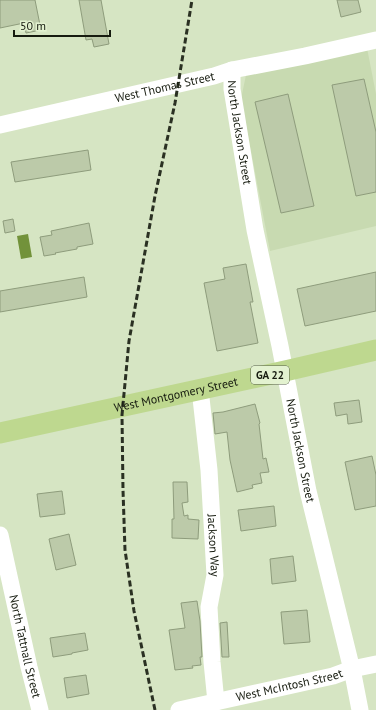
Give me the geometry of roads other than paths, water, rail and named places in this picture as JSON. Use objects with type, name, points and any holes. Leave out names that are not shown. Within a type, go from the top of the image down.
[{"type":"main road","name":"West Montgomery Street","points":[[4,432],[376,350]]},
{"type":"street","name":"West Thomas Street","points":[[0,125],[214,76],[232,70],[306,56],[376,40]]},
{"type":"street","name":"North Jackson Street","points":[[232,70],[232,89],[255,230],[286,371],[308,491],[352,669],[360,710]]},
{"type":"street","name":"Jackson Way","points":[[200,389],[209,470],[214,567],[209,607],[216,702]]},
{"type":"street","name":"North Tattnall Street","points":[[0,535],[40,710]]},
{"type":"street","name":"West McIntosh Street","points":[[179,710],[333,676],[352,669],[376,664]]},
{"type":"railway","points":[[155,710],[134,611],[125,550],[122,415],[129,341],[155,196],[175,103],[192,0]]}]
